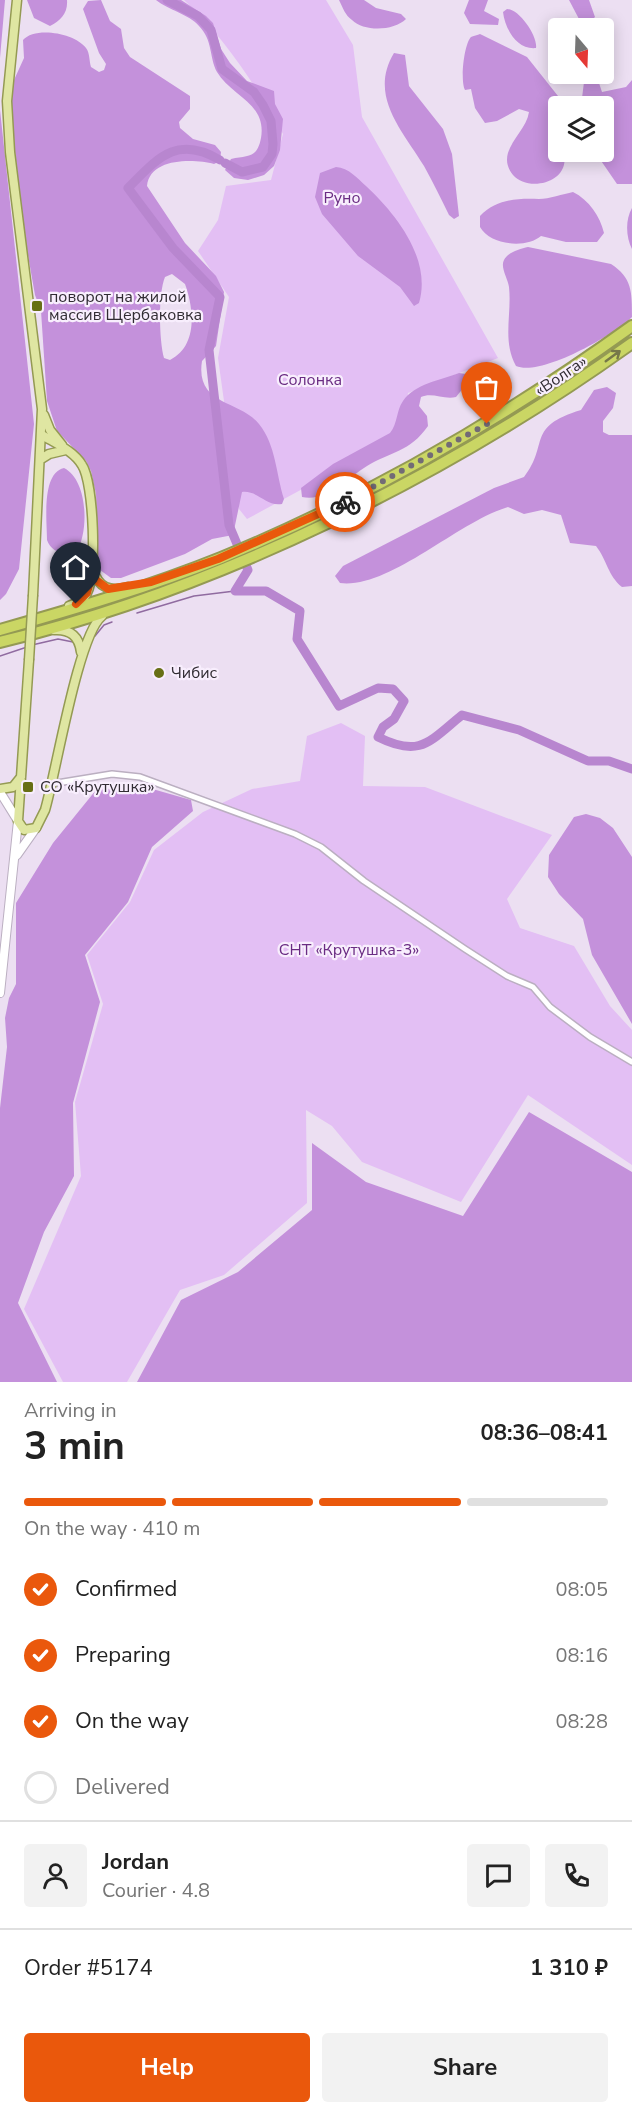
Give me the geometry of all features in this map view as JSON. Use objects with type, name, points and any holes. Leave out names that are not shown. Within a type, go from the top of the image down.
[{"type":"highway","name":"«Волга»","points":[[267,543],[447,447],[507,412],[632,326]]},
{"type":"highway","name":"«Волга»","points":[[267,543],[442,463],[514,422],[632,343]]},
{"type":"highway","points":[[0,642],[54,630],[127,604],[267,543]]},
{"type":"highway","points":[[0,630],[151,582],[220,564]]},
{"type":"main road","points":[[17,0],[7,102],[10,152],[42,409],[41,459],[18,821],[24,830],[36,828],[51,784],[81,656],[92,625],[102,616]]},
{"type":"main road","points":[[42,409],[50,430],[82,465],[88,479],[93,569],[96,580],[108,589],[151,582]]},
{"type":"main road","points":[[42,435],[66,450]]},
{"type":"main road","points":[[41,459],[66,450]]},
{"type":"main road","points":[[46,617],[82,599],[89,588],[93,569]]},
{"type":"main road","points":[[54,630],[102,616],[127,604]]},
{"type":"main road","points":[[54,630],[68,630],[76,637],[81,656]]},
{"type":"main road","points":[[0,790],[13,787],[21,776]]},
{"type":"street","points":[[51,784],[112,774],[140,777],[295,834],[321,847],[364,881],[465,949],[507,976],[532,987],[550,1007],[632,1062]]},
{"type":"street","points":[[0,790],[18,821],[0,993]]},
{"type":"street","points":[[15,859],[36,828]]},
{"type":"green space","points":[[0,0],[5,0],[0,58]]},
{"type":"green space","points":[[27,0],[67,0],[67,5],[63,16],[50,26],[34,18]]},
{"type":"green space","points":[[101,0],[110,21],[121,29],[124,48],[130,57],[190,96],[190,109],[179,122],[180,128],[193,139],[215,145],[221,152],[220,161],[214,164],[185,161],[165,165],[150,177],[147,186],[185,243],[216,276],[224,292],[216,346],[202,361],[202,376],[205,386],[212,394],[251,416],[265,432],[272,450],[284,499],[282,504],[276,504],[253,493],[242,492],[233,535],[212,539],[185,554],[121,578],[111,578],[100,570],[96,494],[91,471],[86,461],[57,431],[47,401],[41,311],[35,295],[23,227],[10,105],[14,80],[24,58],[23,40],[36,33],[55,33],[73,38],[87,50],[91,67],[99,72],[104,70],[106,64],[99,53],[83,9],[88,1]],"holes":[[[172,274],[185,284],[192,315],[191,326],[185,346],[170,360],[164,358],[161,340],[160,305],[163,285],[165,277]]]},
{"type":"green space","points":[[156,0],[181,0],[206,16],[213,23],[221,49],[230,63],[247,81],[274,91],[275,104],[283,119],[280,150],[274,166],[264,175],[248,180],[234,178],[225,170],[231,159],[251,155],[257,150],[261,138],[259,116],[217,72],[207,37],[199,26],[190,18]]},
{"type":"green space","name":"Руно","points":[[184,0],[326,0],[353,45],[362,117],[498,358],[408,393],[404,434],[247,519],[239,509],[218,358],[229,297],[198,251],[218,220],[226,186],[271,180],[283,134],[239,63],[213,30]]},
{"type":"green space","points":[[339,0],[364,0],[376,8],[401,14],[406,19],[387,28],[364,27],[348,16]]},
{"type":"green space","points":[[469,0],[488,0],[484,11],[499,19],[498,25],[470,24],[464,13]]},
{"type":"green space","points":[[569,0],[589,0],[595,17],[578,18]]},
{"type":"green space","points":[[507,9],[517,13],[527,24],[534,37],[536,48],[523,46],[513,37],[504,19],[503,12]]},
{"type":"green space","points":[[480,34],[527,57],[558,96],[548,96],[548,162],[564,162],[561,172],[554,178],[537,184],[519,180],[513,175],[508,166],[509,150],[523,128],[529,112],[519,109],[497,121],[485,123],[475,108],[471,89],[465,90],[464,85],[466,47],[471,37]]},
{"type":"green space","points":[[394,53],[405,55],[409,86],[443,129],[452,154],[459,216],[454,219],[449,215],[424,166],[391,113],[385,84],[387,69]]},
{"type":"green space","points":[[632,80],[632,184],[617,184],[602,162],[614,162],[614,96],[582,96],[584,84],[599,84],[602,92],[626,87]]},
{"type":"green space","points":[[0,110],[34,424],[19,569],[6,594],[0,600]]},
{"type":"green space","name":"Руно","points":[[336,167],[349,171],[366,186],[389,210],[409,238],[416,254],[422,286],[419,303],[414,306],[400,287],[358,256],[322,214],[315,197],[320,173]]},
{"type":"green space","points":[[573,192],[589,204],[600,221],[604,233],[597,242],[566,242],[541,236],[527,243],[509,243],[492,238],[480,227],[480,216],[500,203],[516,199],[547,198]]},
{"type":"green space","points":[[632,208],[632,249],[627,228]]},
{"type":"green space","points":[[528,247],[611,264],[627,280],[632,300],[632,317],[610,334],[559,360],[542,366],[527,368],[516,366],[509,347],[510,297],[503,263],[511,253]]},
{"type":"green space","points":[[459,373],[466,374],[469,381],[456,397],[429,395],[421,397],[419,406],[427,416],[428,426],[414,441],[375,461],[329,493],[311,498],[302,497],[301,488],[333,464],[390,433],[403,401],[414,390]]},
{"type":"green space","points":[[607,387],[616,393],[613,408],[603,421],[603,432],[609,435],[632,435],[632,586],[622,587],[617,583],[596,546],[570,543],[561,515],[542,510],[524,514],[508,507],[467,526],[402,566],[380,576],[359,582],[340,583],[335,576],[343,566],[494,488],[524,477],[532,465],[545,430],[564,416],[581,410],[594,390]]},
{"type":"green space","points":[[64,468],[78,483],[84,506],[81,542],[77,551],[68,554],[52,548],[47,540],[46,511],[49,488],[57,472]]},
{"type":"green space","name":"СНТ «Крутушка-3»","points":[[341,723],[365,736],[363,786],[425,787],[552,835],[507,899],[520,928],[574,946],[610,1006],[632,1030],[632,1165],[528,1095],[461,1202],[362,1162],[332,1126],[306,1110],[307,1203],[224,1275],[180,1290],[127,1382],[63,1382],[24,1309],[81,1176],[75,1102],[103,1004],[87,955],[130,902],[154,850],[203,812],[252,789],[300,781],[307,736]]},
{"type":"green space","points":[[142,786],[191,800],[193,811],[152,847],[128,902],[85,955],[100,1002],[73,1103],[74,1176],[44,1232],[18,1303],[57,1382],[0,1382],[0,1108],[7,1047],[5,1018],[9,998],[16,984],[16,903],[53,843],[96,790]]},
{"type":"green space","points":[[586,814],[600,818],[613,828],[632,857],[632,1024],[592,955],[583,919],[559,894],[548,877],[549,855],[574,817]]},
{"type":"green space","points":[[529,1112],[632,1172],[632,1382],[137,1382],[181,1300],[238,1272],[312,1210],[312,1143],[366,1182],[463,1216]]},
{"type":"waterway","name":"Солонка","points":[[167,0],[198,16],[211,30],[222,69],[254,92],[271,121],[272,154],[263,167],[242,172],[225,163]]},
{"type":"waterway","name":"Солонка","points":[[220,160],[191,149],[168,153],[148,168],[128,188],[173,248],[220,297],[209,350],[229,525],[248,570],[235,591],[266,591],[300,611],[297,639],[339,706],[378,688],[393,689],[404,701],[394,719],[383,727],[378,737],[404,746],[423,744],[441,733],[462,715],[519,730],[588,761],[609,761],[632,769]]},
{"type":"waterway","points":[[137,613],[194,596],[235,591]]},
{"type":"waterway","points":[[95,636],[104,625],[112,622]]},
{"type":"waterway","points":[[32,645],[58,639],[73,642]]},
{"type":"waterway","points":[[0,656],[27,647]]},
{"type":"way so far","points":[[345,502],[487,424]]},
{"type":"place","name":"поворот на жилой массив Щербаковка","points":[[37,306]]},
{"type":"place","name":"Чибис","points":[[159,673]]},
{"type":"place","name":"СО «Крутушка»","points":[[28,787]]},
{"type":"route","points":[[76,604],[87,593],[93,569],[96,580],[108,589],[151,582],[218,559],[345,502]]}]
